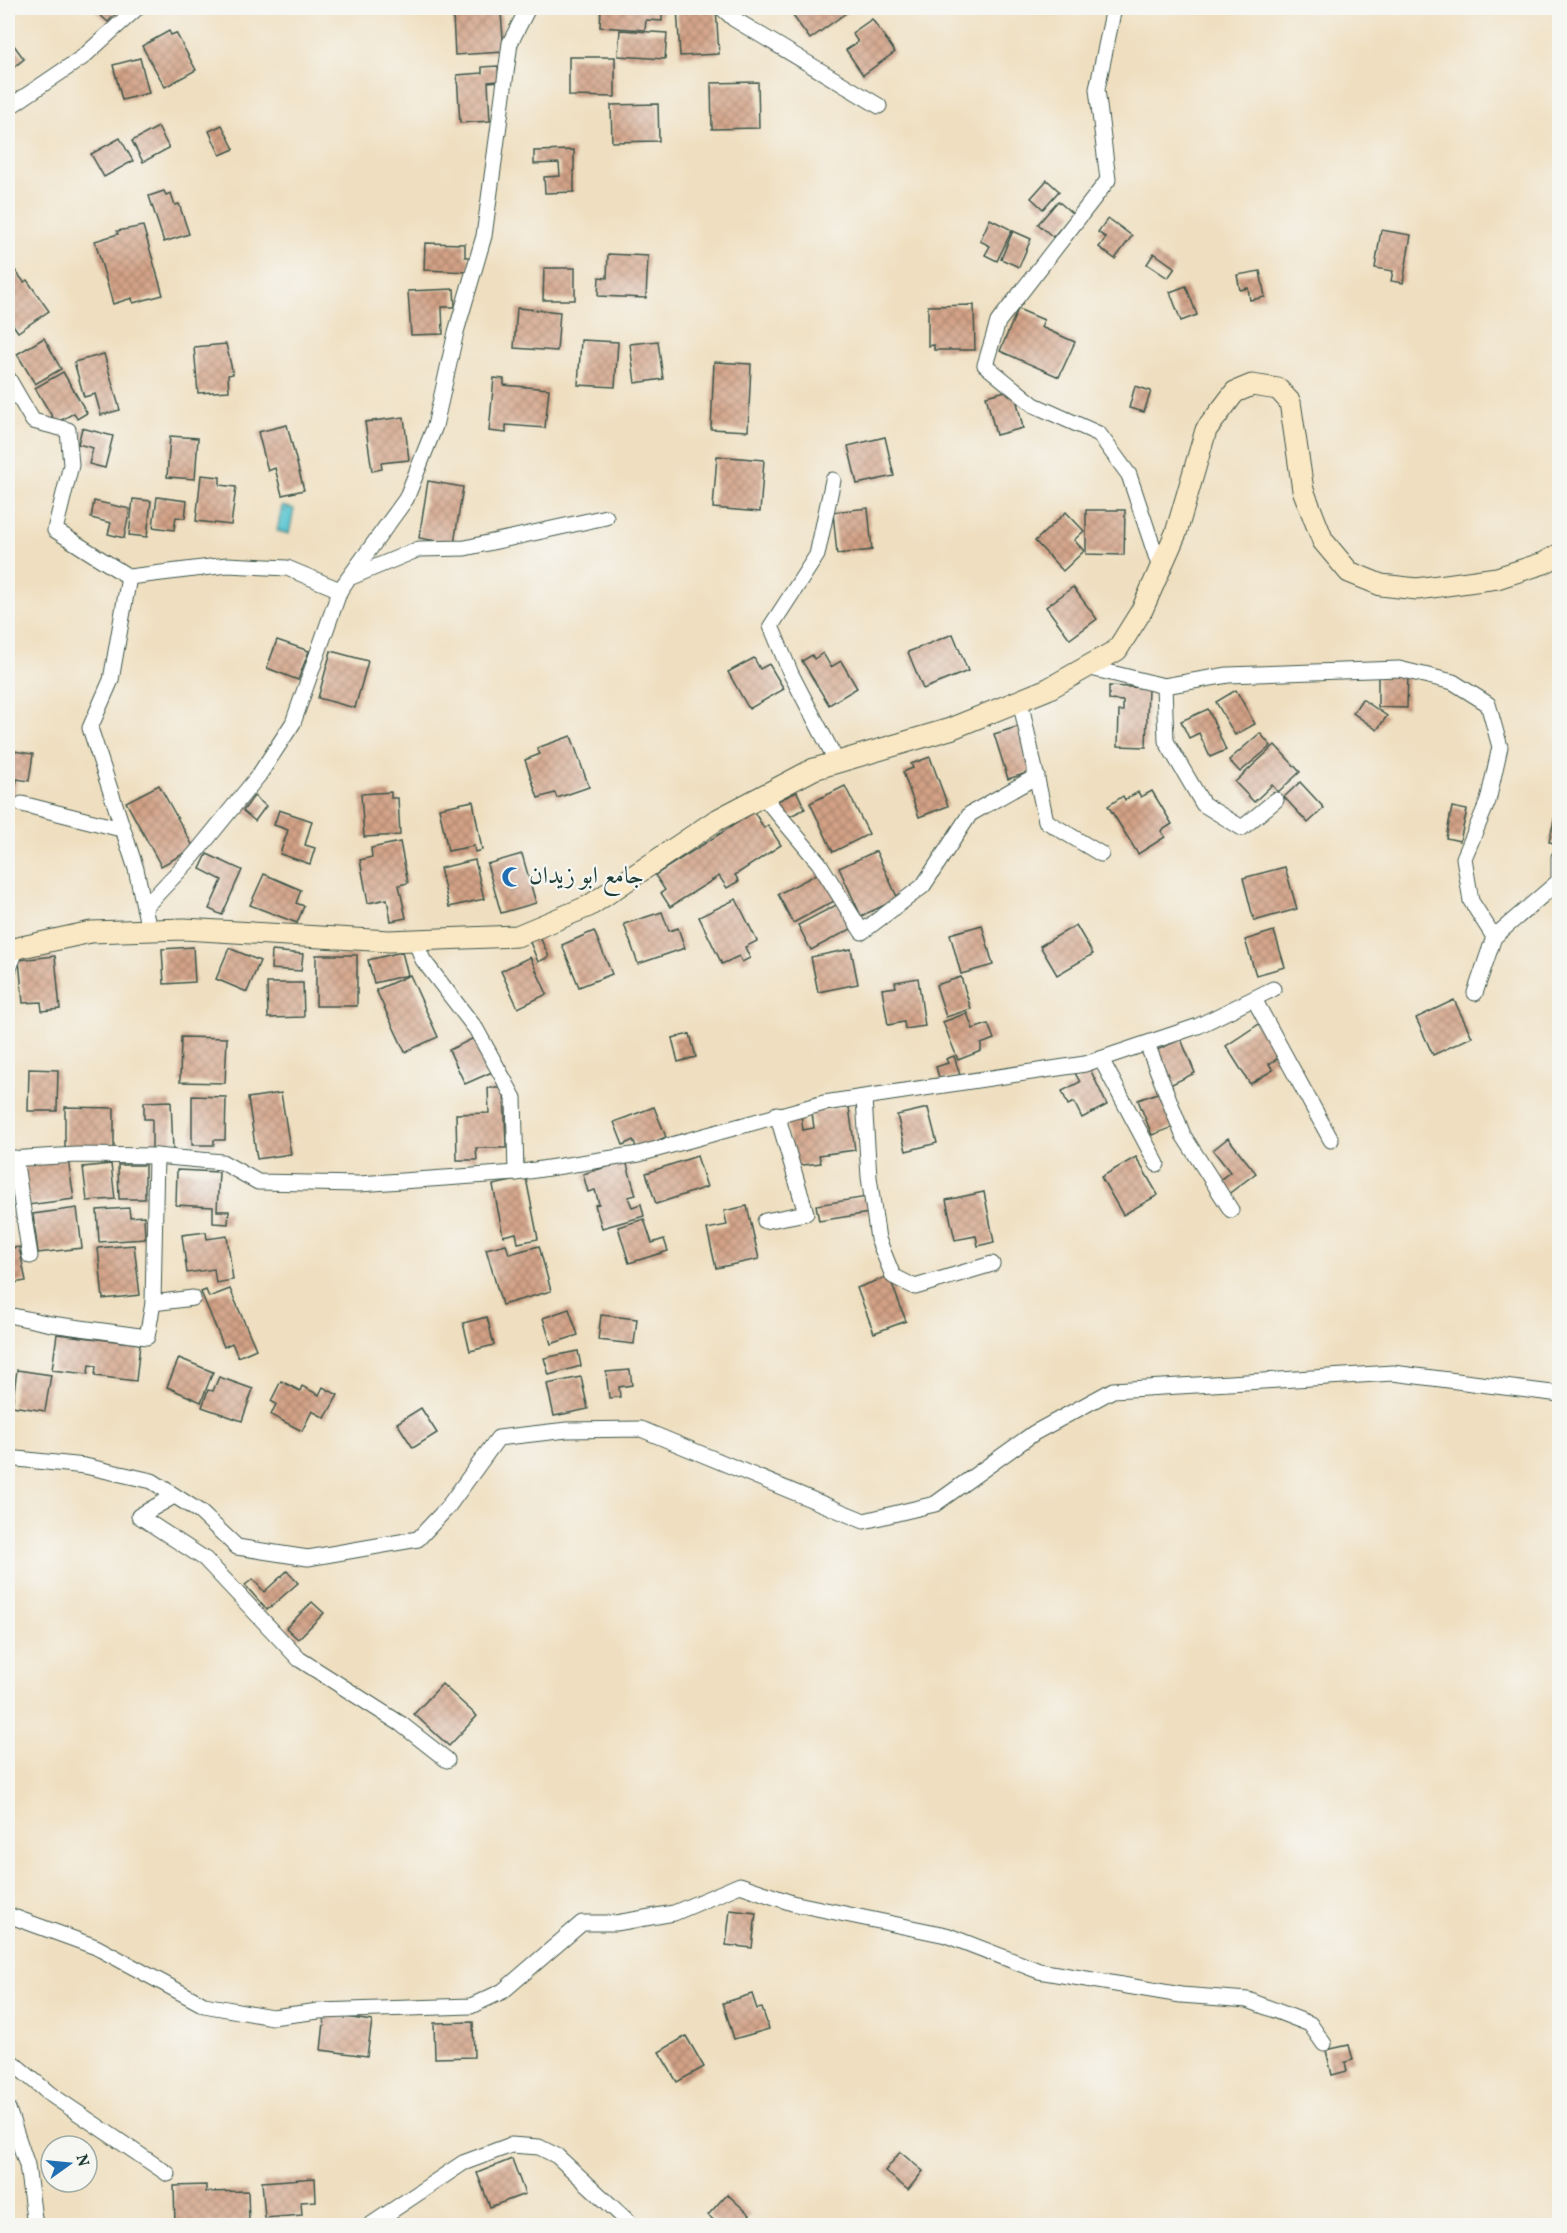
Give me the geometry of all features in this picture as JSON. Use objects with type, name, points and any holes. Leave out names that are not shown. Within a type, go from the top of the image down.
[{"type":"street","points":[[8,108],[83,57],[137,8]]},
{"type":"street","points":[[144,908],[195,855],[252,784],[292,723],[340,590],[406,499],[435,426],[456,332],[484,236],[510,43],[528,8]]},
{"type":"street","points":[[722,8],[734,19],[879,106]]},
{"type":"street","points":[[1113,8],[1097,89],[1108,180],[998,322],[985,364],[1034,405],[1099,434],[1129,475],[1160,568]]},
{"type":"street","points":[[8,378],[33,421],[68,430],[71,465],[55,530],[129,577],[227,565],[287,568],[340,590]]},
{"type":"street","points":[[8,971],[13,949],[91,932],[184,929],[389,941],[517,936],[589,906],[715,821],[814,769],[950,729],[1020,700],[1117,650],[1142,610],[1176,533],[1206,430],[1235,392],[1252,385],[1278,389],[1290,402],[1304,490],[1323,541],[1349,572],[1381,585],[1417,589],[1497,578],[1545,563],[1560,554]]},
{"type":"street","points":[[833,480],[817,555],[771,626],[791,674],[837,762]]},
{"type":"street","points":[[349,578],[419,549],[465,548],[606,517]]},
{"type":"street","points":[[129,577],[111,680],[90,729],[136,869],[149,930]]},
{"type":"street","points":[[1087,667],[1164,686],[1228,675],[1399,669],[1453,682],[1488,704],[1500,747],[1488,801],[1464,858],[1471,901],[1494,937]]},
{"type":"street","points":[[1164,686],[1166,741],[1203,804],[1242,828],[1276,800]]},
{"type":"street","points":[[1020,700],[1046,821],[1101,854]]},
{"type":"street","points":[[763,796],[819,863],[862,932],[922,886],[970,814],[1037,777]]},
{"type":"street","points":[[22,804],[121,829]]},
{"type":"street","points":[[1475,993],[1494,937],[1559,881],[1559,857]]},
{"type":"street","points":[[414,940],[423,960],[476,1029],[514,1098],[516,1173]]},
{"type":"street","points":[[30,1256],[11,1158],[77,1155],[156,1156],[222,1162],[258,1182],[359,1184],[516,1173],[639,1154],[777,1114],[824,1103],[1005,1077],[1101,1059],[1198,1026],[1273,989]]},
{"type":"street","points":[[1254,999],[1330,1140]]},
{"type":"street","points":[[1147,1044],[1183,1136],[1231,1210]]},
{"type":"street","points":[[1101,1059],[1157,1164]]},
{"type":"street","points":[[864,1099],[869,1177],[878,1239],[893,1276],[915,1287],[992,1264]]},
{"type":"street","points":[[765,1221],[806,1213],[777,1114]]},
{"type":"street","points":[[8,1315],[51,1324],[147,1337],[153,1303],[156,1156]]},
{"type":"street","points":[[153,1303],[193,1298]]},
{"type":"street","points":[[8,1458],[85,1466],[152,1481],[200,1512],[237,1547],[308,1558],[418,1539],[447,1508],[498,1438],[567,1430],[641,1429],[864,1521],[935,1504],[1034,1433],[1113,1390],[1393,1373],[1560,1394]]},
{"type":"street","points":[[174,1496],[139,1516],[205,1559],[299,1659],[401,1724],[447,1761]]},
{"type":"street","points":[[8,1915],[96,1947],[204,2005],[272,2017],[319,2011],[471,2006],[503,1991],[582,1923],[616,1923],[674,1913],[740,1885],[792,1903],[946,1935],[1039,1971],[1181,1995],[1248,2000],[1310,2024],[1324,2044]]},
{"type":"street","points":[[8,2059],[50,2094],[168,2174]]},
{"type":"street","points":[[8,2109],[27,2165],[35,2226]]},
{"type":"street","points":[[369,2226],[463,2163],[511,2145],[539,2147],[557,2156],[633,2226]]},
{"type":"water","points":[[282,506],[294,509],[289,534],[277,531]]},
{"type":"building","points":[[92,8],[121,8],[108,22]]},
{"type":"building","points":[[458,8],[517,8],[517,10],[459,14]]},
{"type":"building","points":[[601,8],[662,8],[662,21],[646,20],[645,30],[600,27]]},
{"type":"building","points":[[677,8],[716,8],[719,54],[680,56]]},
{"type":"building","points":[[804,8],[841,8],[846,13],[810,39],[793,16]]},
{"type":"building","points":[[501,13],[504,52],[455,55],[453,16]]},
{"type":"building","points":[[872,19],[895,52],[863,75],[846,50],[858,42],[852,33]]},
{"type":"building","points":[[620,30],[667,33],[665,59],[618,56]]},
{"type":"building","points":[[169,31],[171,35],[176,33],[196,70],[165,87],[142,46]]},
{"type":"building","points":[[8,37],[24,59],[8,72]]},
{"type":"building","points":[[569,57],[615,57],[615,97],[569,96]]},
{"type":"building","points":[[140,58],[149,93],[122,100],[113,65]]},
{"type":"building","points":[[498,66],[499,81],[488,82],[490,121],[460,123],[457,75],[482,73],[482,67]]},
{"type":"building","points":[[758,82],[759,128],[712,129],[711,83]]},
{"type":"building","points":[[658,104],[659,141],[612,142],[611,105]]},
{"type":"building","points":[[222,125],[234,149],[220,155],[209,131]]},
{"type":"building","points":[[158,127],[169,148],[143,162],[132,141]]},
{"type":"building","points":[[120,138],[133,161],[104,177],[91,154]]},
{"type":"building","points":[[574,150],[574,192],[545,193],[544,177],[560,176],[559,163],[534,164],[534,151]]},
{"type":"building","points":[[1047,180],[1059,191],[1043,209],[1031,198]]},
{"type":"building","points":[[164,191],[166,195],[171,193],[175,205],[179,204],[189,234],[164,242],[149,196]]},
{"type":"building","points":[[1058,201],[1073,214],[1053,237],[1038,224]]},
{"type":"building","points":[[1108,218],[1132,236],[1115,259],[1099,247],[1106,238],[1098,232]]},
{"type":"building","points":[[990,219],[1012,230],[997,261],[985,255],[990,246],[980,241]]},
{"type":"building","points":[[143,226],[163,295],[133,303],[132,298],[113,304],[95,241],[118,234],[117,231]]},
{"type":"building","points":[[1381,230],[1411,235],[1403,283],[1391,281],[1393,271],[1375,268]]},
{"type":"building","points":[[1013,231],[1031,239],[1019,267],[1001,259]]},
{"type":"building","points":[[425,243],[465,244],[465,257],[470,257],[469,272],[424,270]]},
{"type":"building","points":[[1154,253],[1175,268],[1168,278],[1147,264]]},
{"type":"building","points":[[608,254],[648,256],[646,298],[598,296],[599,277],[607,278]]},
{"type":"building","points":[[544,268],[575,268],[575,300],[543,300]]},
{"type":"building","points":[[14,269],[24,282],[27,280],[49,311],[18,332],[11,322],[8,326],[8,274]]},
{"type":"building","points":[[1260,271],[1265,297],[1250,300],[1248,288],[1240,290],[1237,275]]},
{"type":"building","points":[[1186,286],[1197,315],[1181,321],[1170,292]]},
{"type":"building","points":[[454,289],[455,307],[442,307],[443,334],[411,335],[408,291]]},
{"type":"building","points":[[974,305],[975,350],[934,350],[934,345],[928,346],[928,306]]},
{"type":"building","points":[[517,308],[560,312],[557,351],[514,348]]},
{"type":"building","points":[[1018,309],[1044,320],[1041,327],[1075,342],[1059,377],[1000,351]]},
{"type":"building","points":[[44,338],[61,369],[35,384],[17,354]]},
{"type":"building","points":[[581,340],[618,342],[615,387],[578,385]]},
{"type":"building","points":[[658,341],[663,379],[635,383],[630,344]]},
{"type":"building","points":[[226,344],[233,374],[228,375],[229,391],[198,393],[194,347]]},
{"type":"building","points":[[104,354],[120,410],[101,415],[95,394],[84,397],[74,362]]},
{"type":"building","points":[[714,362],[751,364],[748,431],[711,429]]},
{"type":"building","points":[[63,372],[87,413],[77,419],[74,413],[56,423],[35,388]]},
{"type":"building","points":[[494,378],[504,379],[504,385],[549,389],[545,428],[506,425],[506,433],[489,431]]},
{"type":"building","points":[[1135,386],[1151,391],[1144,412],[1129,408]]},
{"type":"building","points":[[1014,389],[1023,428],[996,435],[986,396]]},
{"type":"building","points":[[404,417],[409,460],[381,463],[382,469],[372,471],[365,422]]},
{"type":"building","points":[[287,425],[304,490],[282,495],[275,468],[268,471],[258,432]]},
{"type":"building","points":[[82,428],[113,436],[105,468],[89,464],[93,448],[78,444]]},
{"type":"building","points":[[170,436],[198,438],[195,479],[167,477]]},
{"type":"building","points":[[885,437],[894,476],[857,484],[848,446]]},
{"type":"building","points":[[717,456],[764,460],[760,512],[713,508]]},
{"type":"building","points":[[201,475],[220,477],[220,485],[236,487],[231,525],[196,521]]},
{"type":"building","points":[[428,481],[463,487],[454,544],[419,538]]},
{"type":"building","points":[[157,497],[187,501],[185,518],[176,517],[174,530],[153,527]]},
{"type":"building","points":[[133,499],[151,501],[147,537],[129,535]]},
{"type":"building","points":[[94,501],[130,509],[124,538],[108,534],[111,523],[91,518]]},
{"type":"building","points":[[868,508],[872,550],[837,554],[833,512]]},
{"type":"building","points":[[1086,510],[1125,510],[1124,555],[1086,554]]},
{"type":"building","points":[[1066,512],[1084,531],[1074,540],[1084,551],[1063,571],[1035,541]]},
{"type":"building","points":[[1073,587],[1097,619],[1070,639],[1046,607]]},
{"type":"building","points":[[953,634],[968,671],[923,689],[908,652]]},
{"type":"building","points":[[277,640],[309,651],[298,680],[267,668]]},
{"type":"building","points":[[331,651],[368,661],[355,708],[318,698]]},
{"type":"building","points":[[823,653],[831,667],[841,661],[857,688],[829,705],[802,661],[812,655],[814,659]]},
{"type":"building","points":[[754,658],[760,669],[769,664],[784,689],[749,709],[728,672]]},
{"type":"building","points":[[1378,674],[1408,674],[1407,708],[1378,707]]},
{"type":"building","points":[[1109,686],[1148,688],[1146,747],[1118,746],[1119,711],[1123,711],[1123,701],[1109,700]]},
{"type":"building","points":[[1236,690],[1255,724],[1235,735],[1216,702]]},
{"type":"building","points":[[1362,699],[1387,716],[1377,730],[1353,713]]},
{"type":"building","points":[[1208,709],[1226,750],[1210,757],[1199,733],[1189,738],[1181,721]]},
{"type":"building","points":[[1020,726],[1033,771],[1008,779],[994,734]]},
{"type":"building","points":[[1260,733],[1271,746],[1240,772],[1229,760]]},
{"type":"building","points":[[571,736],[589,787],[557,798],[555,793],[538,798],[525,760],[540,754],[537,748]]},
{"type":"building","points":[[1275,745],[1300,772],[1278,792],[1272,785],[1254,802],[1235,782]]},
{"type":"building","points":[[8,750],[33,754],[29,781],[17,779],[13,802],[8,801]]},
{"type":"building","points":[[930,757],[948,806],[919,817],[903,772],[913,768],[911,764]]},
{"type":"building","points":[[1300,782],[1324,808],[1308,823],[1284,797]]},
{"type":"building","points":[[159,785],[194,848],[161,866],[126,802]]},
{"type":"building","points":[[845,786],[869,834],[833,852],[810,803]]},
{"type":"building","points":[[1152,791],[1172,824],[1161,831],[1165,837],[1138,854],[1108,806],[1123,796],[1125,800],[1138,792],[1141,797]]},
{"type":"building","points":[[391,792],[391,798],[398,798],[400,835],[364,837],[361,794]]},
{"type":"building","points":[[797,792],[805,809],[784,819],[775,802]]},
{"type":"building","points":[[254,796],[266,806],[255,821],[243,811]]},
{"type":"building","points":[[1560,799],[1560,844],[1549,842]]},
{"type":"building","points":[[473,801],[482,850],[475,852],[474,846],[448,851],[439,808]]},
{"type":"building","points":[[1452,807],[1467,810],[1460,841],[1446,838]]},
{"type":"building","points":[[279,810],[312,821],[305,845],[315,848],[310,864],[280,854],[288,830],[274,825]]},
{"type":"building","points":[[754,812],[764,828],[768,825],[781,845],[735,875],[739,881],[727,888],[719,876],[670,907],[661,893],[665,890],[655,875]]},
{"type":"building","points":[[400,842],[408,883],[399,885],[406,918],[391,921],[387,899],[368,903],[360,860],[372,857],[371,848]]},
{"type":"building","points":[[876,851],[898,899],[861,916],[839,868]]},
{"type":"building","points":[[207,854],[242,870],[222,915],[209,909],[222,880],[200,869]]},
{"type":"building","points":[[522,854],[536,903],[501,913],[487,864]]},
{"type":"building","points":[[475,860],[484,899],[449,907],[440,868]]},
{"type":"building","points":[[1285,867],[1297,909],[1254,921],[1243,878]]},
{"type":"building","points":[[823,871],[838,899],[793,923],[778,894]]},
{"type":"building","points":[[264,874],[301,890],[296,903],[304,906],[297,923],[250,905]]},
{"type":"building","points":[[736,899],[757,941],[745,947],[750,958],[742,962],[739,956],[722,964],[699,917]]},
{"type":"building","points":[[840,903],[853,928],[811,950],[798,925]]},
{"type":"building","points":[[662,912],[669,931],[678,928],[685,948],[638,964],[624,924]]},
{"type":"building","points":[[982,925],[993,965],[961,974],[950,934]]},
{"type":"building","points":[[1076,925],[1093,954],[1057,975],[1040,946]]},
{"type":"building","points":[[594,931],[612,974],[579,987],[562,945]]},
{"type":"building","points":[[1274,931],[1285,967],[1256,975],[1245,940]]},
{"type":"building","points":[[540,937],[549,957],[538,962],[530,942]]},
{"type":"building","points":[[193,947],[195,982],[164,984],[162,949]]},
{"type":"building","points":[[229,948],[260,961],[247,992],[216,979]]},
{"type":"building","points":[[851,949],[858,984],[818,992],[811,957]]},
{"type":"building","points":[[272,951],[303,954],[301,971],[271,969]]},
{"type":"building","points":[[402,952],[408,975],[374,983],[368,960]]},
{"type":"building","points":[[316,955],[357,955],[357,1006],[316,1006]]},
{"type":"building","points":[[55,956],[60,1009],[42,1011],[41,1002],[23,1003],[19,960]]},
{"type":"building","points":[[530,957],[547,994],[518,1008],[501,971]]},
{"type":"building","points":[[410,975],[438,1037],[405,1052],[376,990]]},
{"type":"building","points":[[961,977],[971,1009],[946,1017],[936,985]]},
{"type":"building","points":[[918,978],[925,1026],[905,1029],[904,1022],[888,1025],[882,989],[896,987],[895,982]]},
{"type":"building","points":[[267,983],[303,983],[304,1017],[268,1018]]},
{"type":"building","points":[[1454,1000],[1472,1037],[1433,1055],[1416,1018]]},
{"type":"building","points":[[967,1013],[973,1029],[988,1024],[994,1039],[981,1044],[981,1051],[958,1060],[943,1022]]},
{"type":"building","points":[[1259,1024],[1280,1057],[1269,1064],[1273,1070],[1250,1084],[1226,1046]]},
{"type":"building","points":[[690,1034],[696,1057],[678,1062],[672,1038]]},
{"type":"building","points":[[181,1037],[227,1038],[225,1083],[180,1082]]},
{"type":"building","points":[[476,1037],[492,1072],[465,1084],[449,1050]]},
{"type":"building","points":[[1181,1039],[1195,1073],[1170,1085],[1155,1051]]},
{"type":"building","points":[[954,1056],[960,1075],[940,1081],[936,1067],[948,1063],[946,1059]]},
{"type":"building","points":[[1089,1067],[1107,1105],[1082,1118],[1074,1102],[1068,1105],[1062,1091],[1080,1082],[1075,1073]]},
{"type":"building","points":[[29,1069],[58,1070],[57,1111],[28,1111]]},
{"type":"building","points":[[488,1088],[504,1088],[506,1148],[476,1148],[477,1160],[457,1160],[456,1114],[489,1113]]},
{"type":"building","points":[[1160,1092],[1173,1127],[1152,1135],[1138,1100]]},
{"type":"building","points":[[281,1093],[291,1154],[257,1159],[248,1098]]},
{"type":"building","points":[[192,1096],[226,1097],[225,1140],[214,1140],[214,1145],[192,1145]]},
{"type":"building","points":[[171,1101],[173,1150],[152,1150],[152,1119],[144,1119],[144,1102]]},
{"type":"building","points":[[65,1107],[114,1108],[114,1150],[65,1150]]},
{"type":"building","points":[[654,1107],[666,1137],[637,1149],[633,1140],[623,1145],[614,1122]]},
{"type":"building","points":[[849,1107],[855,1150],[819,1155],[821,1163],[794,1166],[786,1116],[801,1114],[803,1130],[814,1128],[812,1113]]},
{"type":"building","points":[[928,1108],[937,1143],[906,1151],[897,1115]]},
{"type":"building","points":[[1228,1138],[1256,1173],[1227,1195],[1217,1182],[1230,1172],[1213,1150]]},
{"type":"building","points":[[697,1156],[707,1187],[656,1204],[646,1173]]},
{"type":"building","points":[[1136,1157],[1158,1195],[1123,1215],[1101,1177]]},
{"type":"building","points":[[68,1159],[74,1199],[28,1205],[23,1165]]},
{"type":"building","points":[[626,1161],[636,1195],[628,1197],[632,1207],[641,1204],[644,1216],[602,1228],[595,1205],[599,1204],[595,1190],[588,1192],[583,1174]]},
{"type":"building","points":[[111,1164],[115,1199],[87,1201],[83,1167]]},
{"type":"building","points":[[118,1165],[145,1165],[145,1199],[119,1199]]},
{"type":"building","points":[[177,1170],[219,1172],[217,1211],[229,1211],[228,1224],[213,1223],[213,1207],[176,1205]]},
{"type":"building","points":[[526,1178],[538,1239],[518,1243],[516,1233],[503,1236],[493,1185]]},
{"type":"building","points":[[984,1192],[994,1242],[978,1246],[976,1236],[955,1240],[946,1200]]},
{"type":"building","points":[[867,1197],[869,1213],[819,1221],[816,1205]]},
{"type":"building","points":[[747,1206],[759,1259],[716,1268],[707,1229],[727,1225],[724,1211]]},
{"type":"building","points":[[77,1208],[82,1248],[38,1253],[33,1214]]},
{"type":"building","points":[[129,1208],[130,1217],[144,1216],[145,1239],[99,1242],[97,1210]]},
{"type":"building","points":[[644,1219],[652,1243],[664,1239],[668,1251],[629,1263],[618,1227]]},
{"type":"building","points":[[206,1232],[207,1239],[227,1236],[233,1280],[216,1283],[214,1269],[187,1273],[182,1235]]},
{"type":"building","points":[[506,1244],[509,1254],[539,1246],[551,1291],[502,1305],[486,1249]]},
{"type":"building","points":[[134,1245],[140,1295],[103,1299],[98,1248]]},
{"type":"building","points":[[19,1247],[26,1281],[8,1284],[8,1249]]},
{"type":"building","points":[[889,1276],[906,1321],[874,1333],[857,1288]]},
{"type":"building","points":[[230,1289],[256,1349],[238,1357],[232,1343],[224,1347],[201,1292],[206,1290],[209,1297]]},
{"type":"building","points":[[569,1309],[578,1335],[551,1344],[543,1318]]},
{"type":"building","points":[[601,1315],[637,1319],[634,1344],[598,1340]]},
{"type":"building","points":[[487,1317],[494,1345],[470,1351],[463,1323]]},
{"type":"building","points":[[57,1334],[140,1344],[136,1381],[95,1376],[96,1366],[89,1365],[88,1374],[52,1370]]},
{"type":"building","points":[[578,1351],[581,1366],[549,1375],[544,1358]]},
{"type":"building","points":[[179,1358],[213,1372],[201,1402],[167,1387]]},
{"type":"building","points":[[17,1370],[51,1375],[45,1411],[12,1406]]},
{"type":"building","points":[[630,1370],[632,1385],[619,1387],[620,1397],[609,1398],[606,1372]]},
{"type":"building","points":[[219,1377],[253,1389],[242,1421],[202,1407],[208,1390],[213,1391]]},
{"type":"building","points":[[581,1377],[588,1409],[554,1416],[547,1384]]},
{"type":"building","points":[[281,1381],[300,1391],[302,1386],[319,1395],[323,1387],[338,1395],[325,1418],[312,1411],[302,1431],[271,1415],[276,1404],[271,1401]]},
{"type":"building","points":[[421,1408],[437,1433],[413,1448],[397,1423]]},
{"type":"building","points":[[287,1571],[298,1583],[267,1610],[245,1585],[253,1579],[264,1592]]},
{"type":"building","points":[[312,1602],[324,1613],[298,1639],[286,1628]]},
{"type":"building","points":[[442,1684],[477,1716],[449,1746],[414,1714]]},
{"type":"building","points":[[730,1910],[756,1913],[752,1948],[726,1945]]},
{"type":"building","points":[[752,1994],[757,2009],[762,2008],[769,2029],[734,2039],[723,2003]]},
{"type":"building","points":[[325,2014],[372,2021],[367,2056],[321,2050]]},
{"type":"building","points":[[473,2022],[474,2057],[435,2058],[434,2023]]},
{"type":"building","points":[[686,2036],[704,2067],[677,2082],[659,2052]]},
{"type":"building","points":[[1349,2045],[1353,2060],[1345,2062],[1347,2071],[1332,2075],[1326,2050]]},
{"type":"building","points":[[900,2152],[923,2171],[908,2190],[885,2171]]},
{"type":"building","points":[[512,2159],[525,2194],[490,2207],[477,2173]]},
{"type":"building","points":[[315,2178],[316,2201],[301,2202],[302,2215],[265,2218],[262,2182]]},
{"type":"building","points":[[206,2185],[206,2192],[248,2191],[249,2221],[175,2226],[174,2186]]},
{"type":"building","points":[[727,2194],[750,2215],[741,2226],[720,2226],[708,2215]]},
{"type":"place","name":"جامع ابو زيدان","points":[[512,877]]}]
